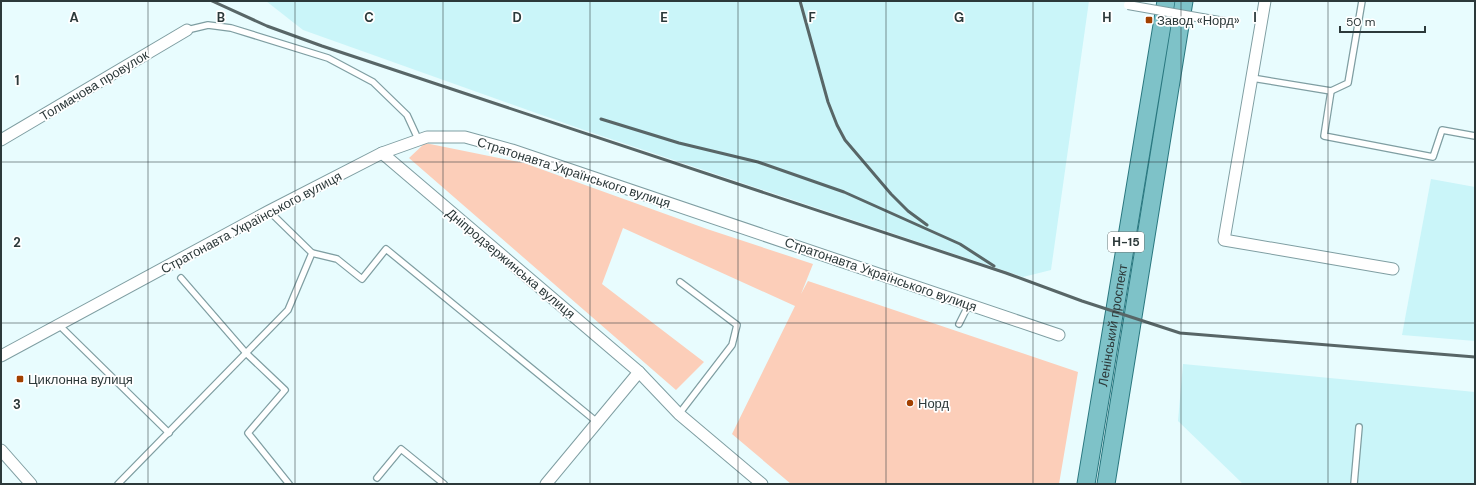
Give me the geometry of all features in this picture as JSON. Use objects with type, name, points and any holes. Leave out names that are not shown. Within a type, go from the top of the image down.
[{"type":"main road","name":"Ленінський проспект","points":[[1086,484],[1166,1]]},
{"type":"main road","name":"Ленінський проспект","points":[[1106,484],[1184,1]]},
{"type":"street","points":[[1265,1],[1224,240],[1393,269]]},
{"type":"street","points":[[1128,5],[1225,22]]},
{"type":"street","name":"Толмачова провулок","points":[[1,140],[187,30]]},
{"type":"street","name":"Стратонавта Українського вулиця","points":[[1,356],[382,153],[427,137],[466,137],[512,150],[1059,335]]},
{"type":"street","name":"Дніпродзержинська вулиця","points":[[382,153],[639,372],[679,414],[762,484]]},
{"type":"street","points":[[546,484],[639,372]]},
{"type":"street","points":[[1,450],[31,484]]},
{"type":"lane","points":[[1252,78],[1331,91],[1348,83],[1362,1]]},
{"type":"lane","points":[[187,30],[208,25],[231,28],[328,58],[373,82],[407,115],[419,140]]},
{"type":"lane","points":[[1331,91],[1324,136],[1433,157],[1442,130],[1475,136]]},
{"type":"lane","points":[[270,212],[312,253],[336,258],[362,279],[386,249],[597,422]]},
{"type":"lane","points":[[118,484],[288,310],[312,253]]},
{"type":"lane","points":[[181,278],[246,353],[285,390],[248,433],[289,484]]},
{"type":"lane","points":[[679,414],[732,345],[737,326],[680,282]]},
{"type":"lane","points":[[959,324],[969,304]]},
{"type":"lane","points":[[59,325],[169,432]]},
{"type":"lane","points":[[1354,484],[1359,427]]},
{"type":"lane","points":[[377,478],[401,449],[444,484]]},
{"type":"shaded area","points":[[266,1],[1089,1],[1051,270],[1023,277],[584,130],[303,30]]},
{"type":"shaded area","name":"Норд","points":[[425,143],[524,163],[707,229],[813,264],[801,294],[808,281],[1078,372],[1059,484],[791,484],[732,434],[795,306],[623,228],[602,284],[704,362],[676,390],[409,158]]},
{"type":"shaded area","points":[[1431,179],[1475,187],[1475,341],[1402,335]]},
{"type":"shaded area","points":[[1183,364],[1475,392],[1475,484],[1243,484],[1178,421]]},
{"type":"railway","points":[[212,1],[267,26],[322,46],[1006,273],[1082,301],[1180,333],[1475,357]]},
{"type":"railway","points":[[800,1],[828,102],[845,140],[891,194],[908,211],[927,225]]},
{"type":"railway","points":[[601,119],[679,143],[758,162],[844,192],[960,244],[994,266]]},
{"type":"place","name":"Завод «Норд»","points":[[1149,20]]},
{"type":"place","name":"Циклонна вулиця","points":[[20,379]]},
{"type":"place","name":"Норд","points":[[910,403]]}]
